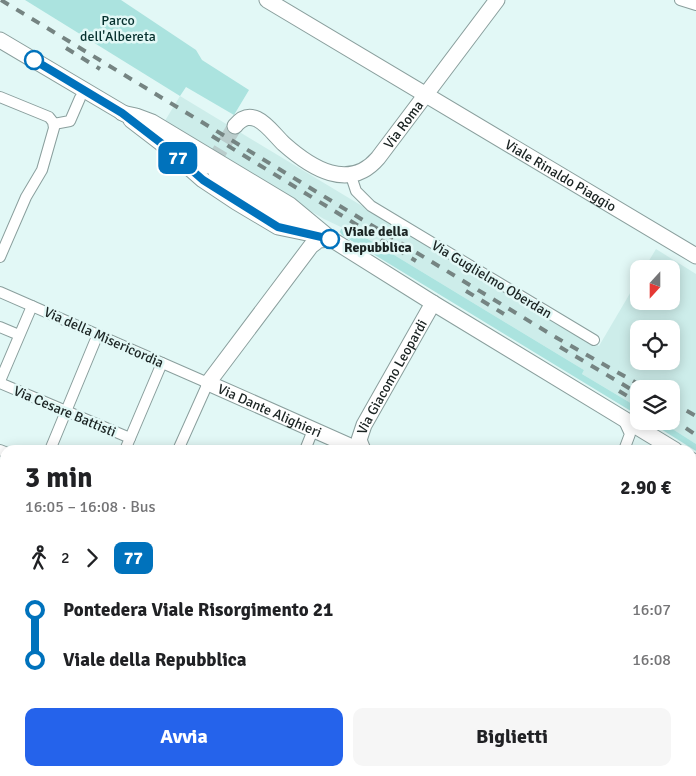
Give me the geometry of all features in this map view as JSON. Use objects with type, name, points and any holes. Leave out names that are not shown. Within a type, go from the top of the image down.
[{"type":"street","name":"Viale Rinaldo Piaggio","points":[[267,0],[696,256]]},
{"type":"street","name":"Via Roma","points":[[351,176],[365,170],[375,161],[497,0]]},
{"type":"street","points":[[680,0],[696,5]]},
{"type":"street","points":[[0,40],[122,113],[150,127],[200,164],[220,170],[285,216],[326,235]]},
{"type":"street","points":[[0,97],[44,115],[50,118],[54,124],[54,130],[42,170],[26,198],[0,257]]},
{"type":"street","points":[[54,124],[70,120],[80,98]]},
{"type":"street","points":[[122,113],[161,143],[203,180],[300,243],[302,260]]},
{"type":"street","points":[[122,113],[142,118],[164,129],[290,205],[326,235],[433,303],[667,445]]},
{"type":"street","points":[[238,129],[253,128],[282,142],[318,168],[335,174],[351,176]]},
{"type":"street","name":"Via Guglielmo Oberdan","points":[[351,176],[356,191],[371,206],[594,340]]},
{"type":"street","points":[[278,227],[326,235]]},
{"type":"street","points":[[180,445],[208,383],[311,246],[326,235]]},
{"type":"street","name":"Via della Misericordia","points":[[0,292],[208,383]]},
{"type":"street","name":"Via Giacomo Leopardi","points":[[362,445],[359,440],[364,425],[433,303]]},
{"type":"street","points":[[0,382],[32,306]]},
{"type":"street","points":[[0,327],[19,335]]},
{"type":"street","points":[[52,445],[98,334]]},
{"type":"street","points":[[127,445],[162,363]]},
{"type":"street","name":"Via Cesare Battisti","points":[[0,382],[130,438]]},
{"type":"street","name":"Via Dante Alighieri","points":[[208,383],[347,445]]},
{"type":"street","points":[[623,418],[630,434],[626,445]]},
{"type":"street","points":[[307,445],[313,430]]},
{"type":"shaded area","points":[[180,96],[498,288],[599,346],[630,293],[630,310],[680,310],[680,264],[696,274],[696,444],[674,430],[680,430],[680,380],[630,380],[630,403],[582,374],[584,370],[348,227],[343,228],[324,219],[163,124]]},
{"type":"shaded area","points":[[656,249],[674,260],[649,260]]},
{"type":"green space","name":"Parco dell'Albereta","points":[[25,0],[121,0],[196,50],[202,60],[249,90],[234,115],[186,87],[180,96]]},
{"type":"green space","points":[[348,227],[584,370],[582,374],[630,403],[630,411],[342,235],[341,229]]},
{"type":"green space","points":[[662,430],[674,430],[696,445],[686,445]]},
{"type":"tunnel","points":[[213,162],[235,126]]},
{"type":"railway","points":[[1,0],[557,338],[631,380]]},
{"type":"railway","points":[[66,48],[100,69]]},
{"type":"railway","points":[[212,136],[416,261]]},
{"type":"railway","points":[[466,291],[504,314]]},
{"type":"railway","points":[[560,347],[630,389]]},
{"type":"railway","points":[[619,391],[630,398]]},
{"type":"railway","points":[[680,407],[696,416]]},
{"type":"railway","points":[[680,424],[696,435]]},
{"type":"bus line","name":"77","points":[[34,60],[122,113],[161,143],[203,180],[236,202],[278,227],[330,239]]},
{"type":"place","name":"Viale della Repubblica","points":[[330,239]]}]
